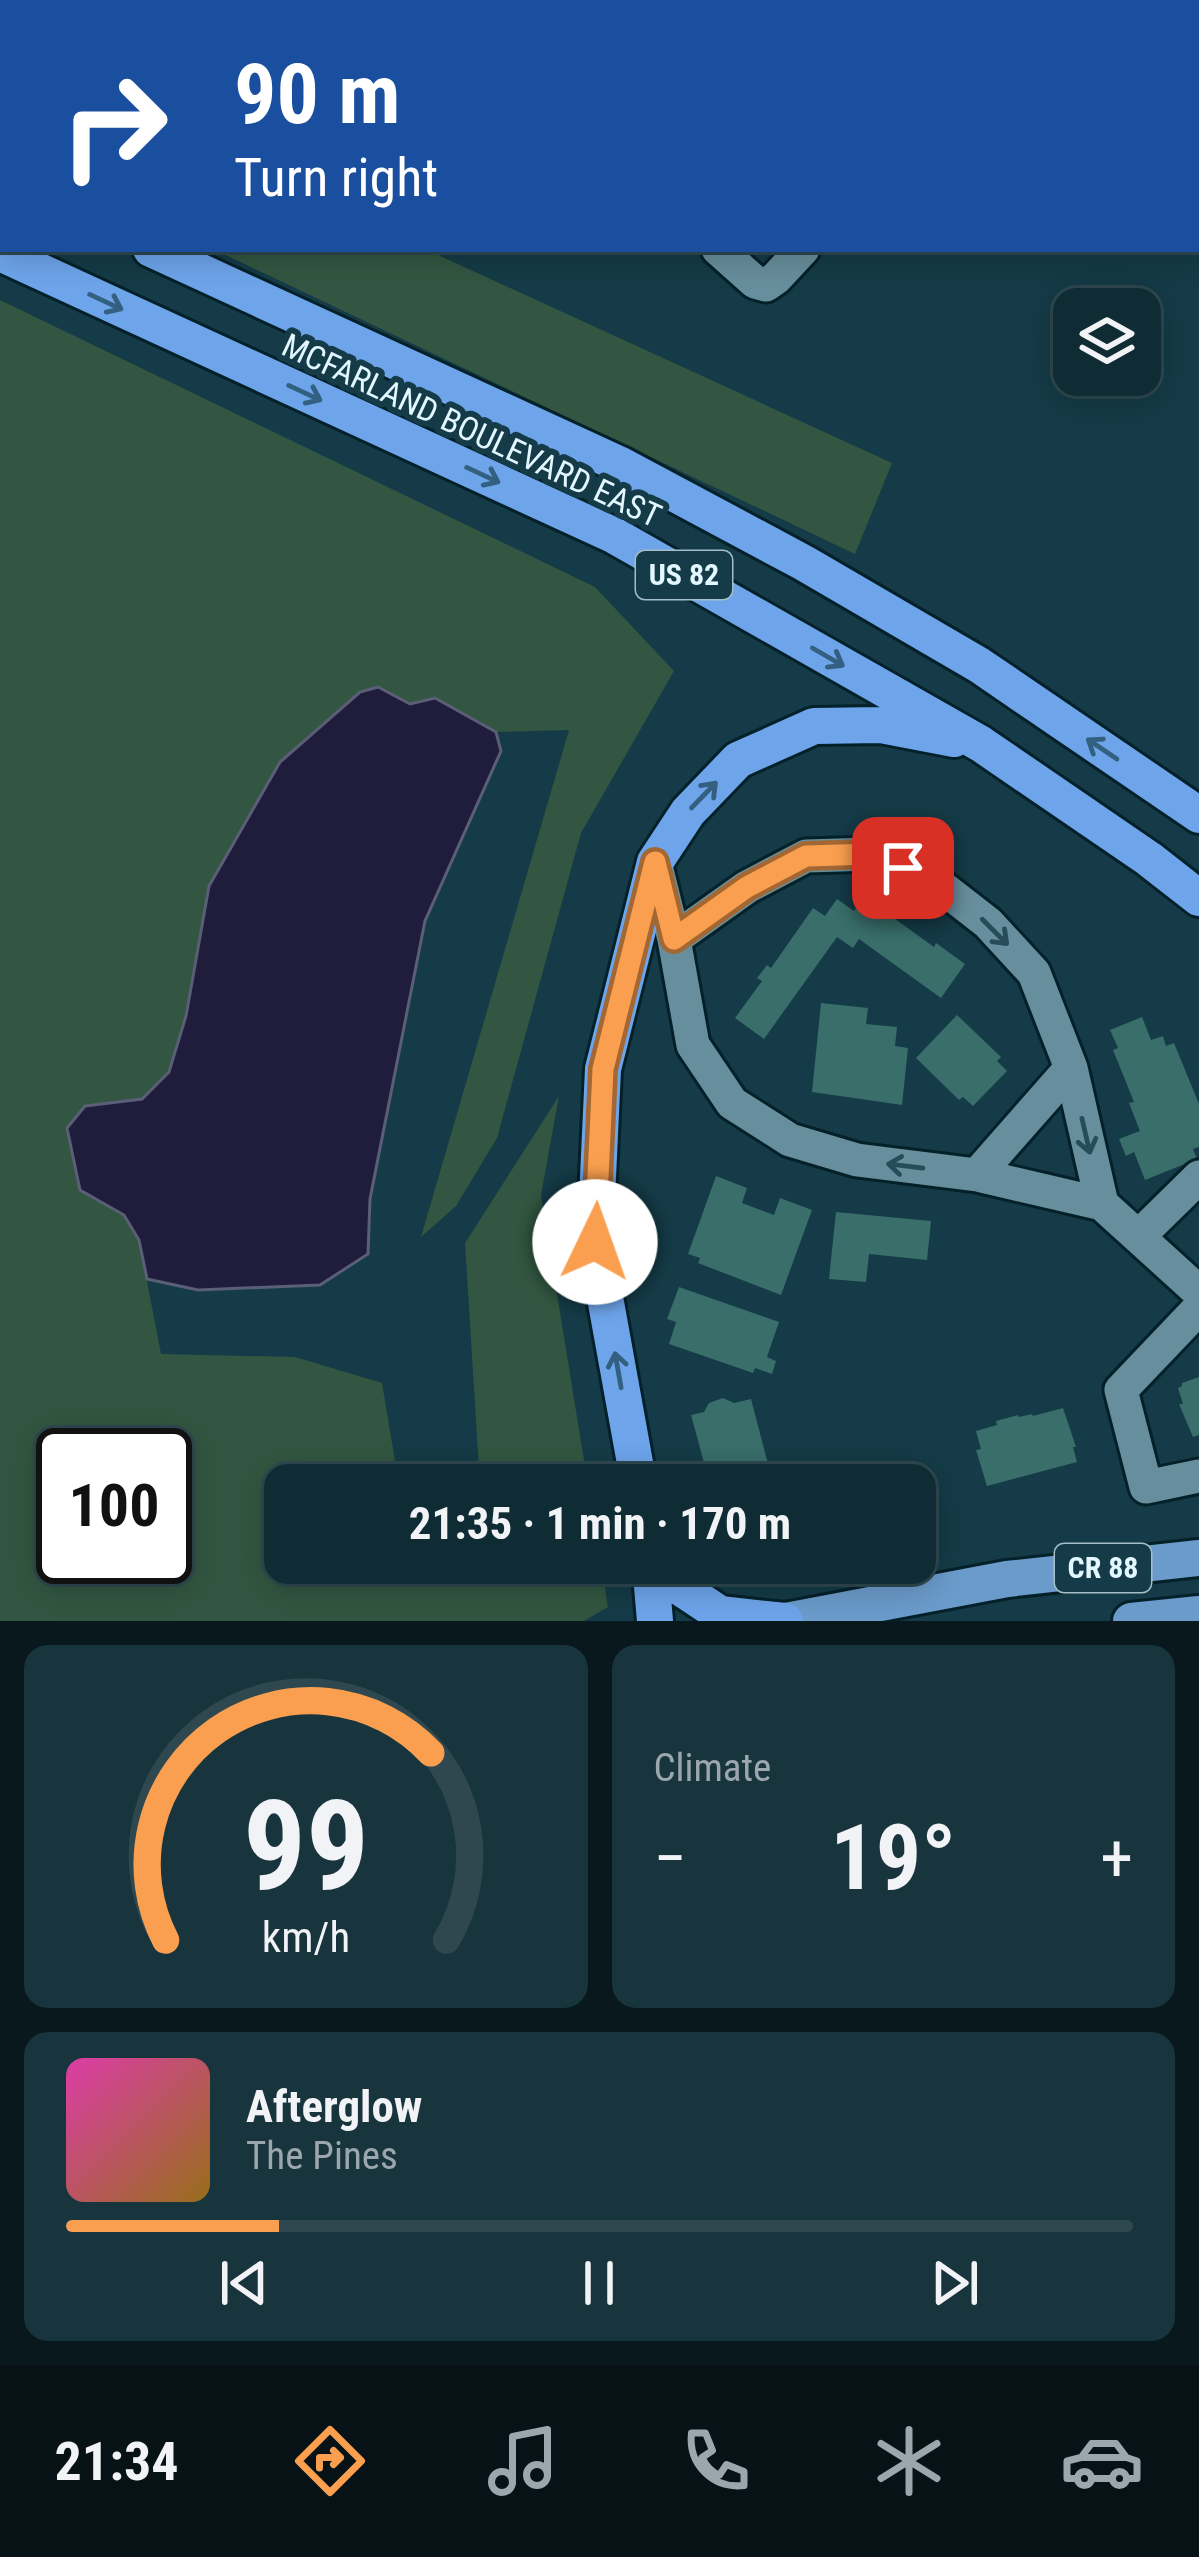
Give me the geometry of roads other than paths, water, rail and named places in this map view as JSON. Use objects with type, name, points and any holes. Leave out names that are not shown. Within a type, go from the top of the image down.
[{"type":"highway","name":"MCFARLAND BOULEVARD EAST","points":[[158,252],[621,465],[804,563],[979,665],[1199,815]]},
{"type":"highway","name":"MCFARLAND BOULEVARD EAST","points":[[0,253],[615,536],[981,744],[1199,898]]},
{"type":"highway","points":[[635,1464],[595,1242],[603,1069],[655,862],[688,812],[739,760],[814,726],[881,725],[981,744]]},
{"type":"highway","points":[[652,1584],[656,1621]]},
{"type":"highway","points":[[675,1584],[720,1614],[786,1621]]},
{"type":"main road","name":"CR 88","points":[[786,1621],[1007,1579],[1199,1558]]},
{"type":"main road","name":"CR 88","points":[[1131,1621],[1187,1617]]},
{"type":"lane","points":[[721,252],[755,282],[766,285],[800,252]]},
{"type":"lane","points":[[674,939],[747,887],[806,856],[872,854],[934,881],[988,923],[1034,973],[1071,1068],[1102,1204]]},
{"type":"lane","points":[[655,862],[693,1045],[732,1103],[790,1140],[857,1160],[976,1175],[1102,1204],[1199,1292]]},
{"type":"lane","points":[[976,1175],[1071,1068]]},
{"type":"lane","points":[[1139,1236],[1199,1177]]},
{"type":"lane","points":[[1199,1308],[1121,1390],[1146,1487],[1199,1476]]}]
